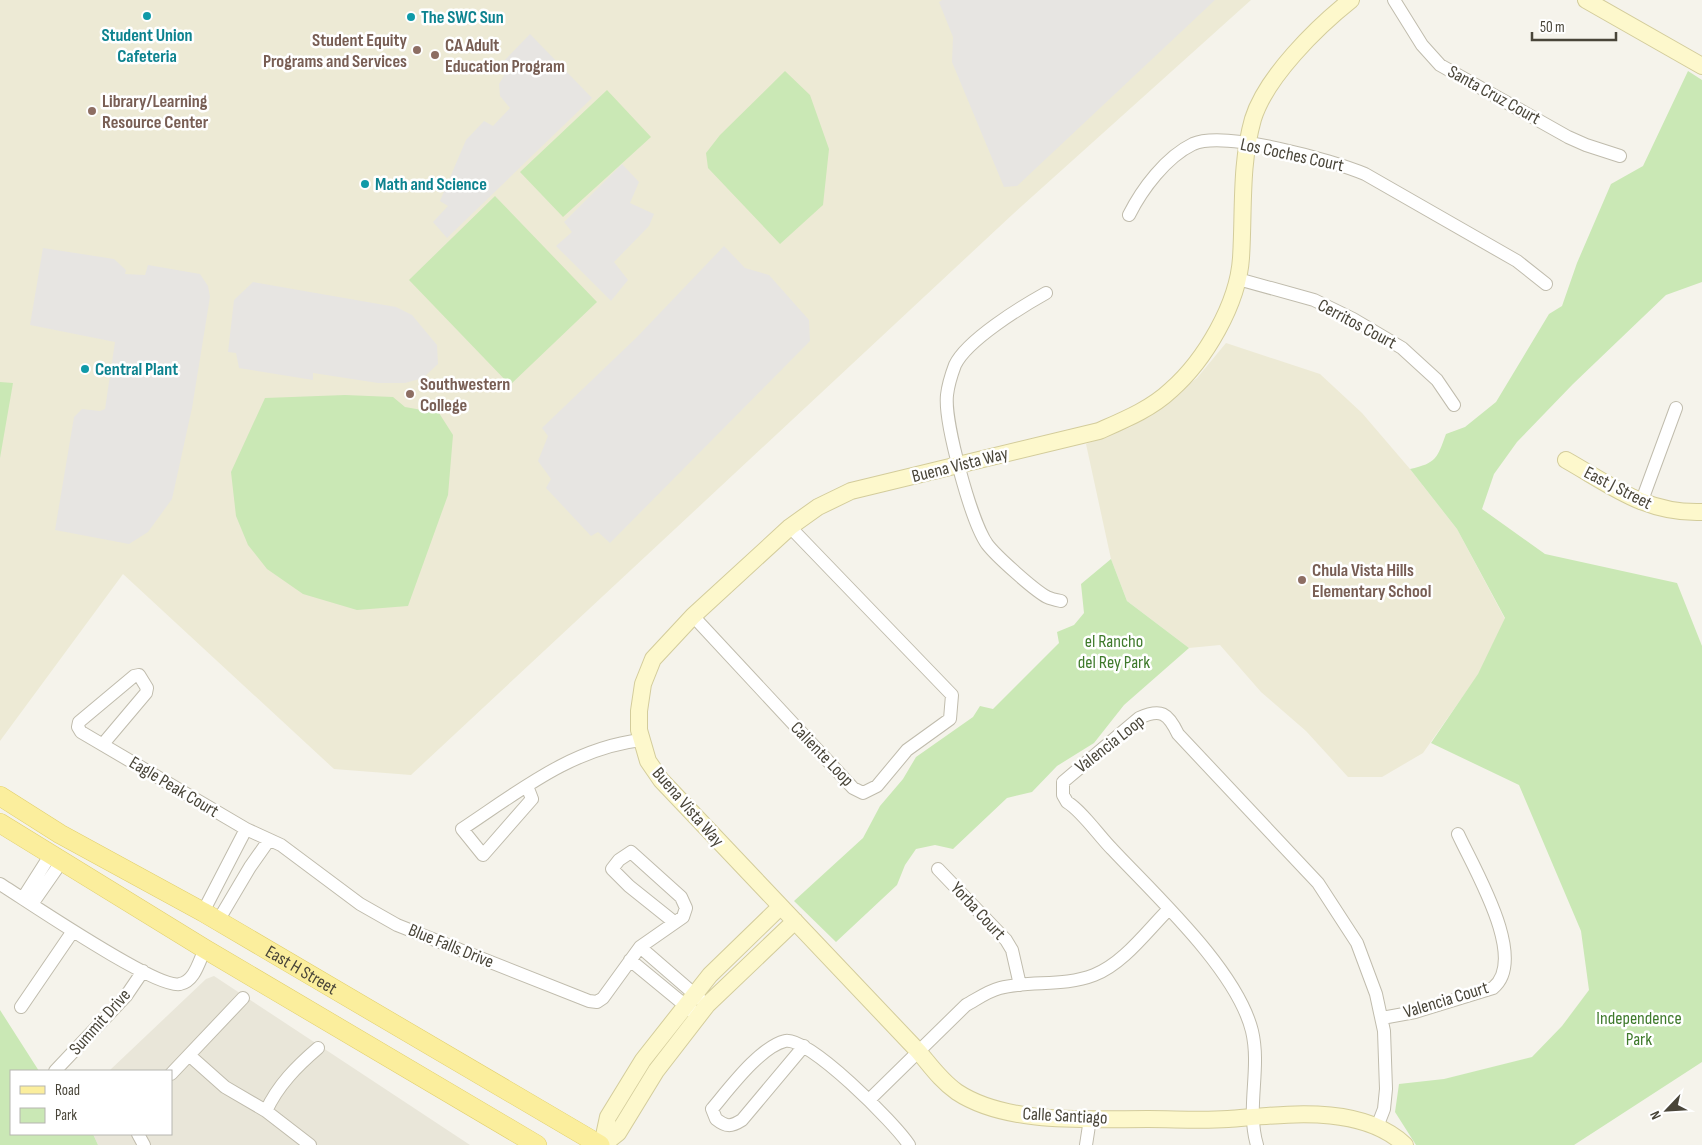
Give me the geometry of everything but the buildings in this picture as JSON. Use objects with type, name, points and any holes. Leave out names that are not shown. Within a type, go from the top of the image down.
[{"type":"main road","name":"East H Street","points":[[0,796],[60,834],[210,916],[602,1145]]},
{"type":"main road","name":"East H Street","points":[[0,823],[205,949],[537,1145]]},
{"type":"street","name":"Buena Vista Way","points":[[795,921],[660,780],[648,761],[641,740],[639,711],[644,684],[653,658],[693,616],[790,527],[818,507],[851,491],[1099,431],[1131,417],[1170,392],[1208,348],[1224,317],[1238,279],[1241,260],[1243,177],[1247,144],[1254,118],[1274,79],[1300,48],[1351,0]]},
{"type":"street","name":"Santa Cruz Court","points":[[1394,0],[1422,45],[1440,65],[1568,137],[1620,156]]},
{"type":"street","points":[[1586,0],[1702,66]]},
{"type":"street","name":"Los Coches Court","points":[[1129,214],[1139,196],[1152,179],[1193,144],[1209,140],[1247,144],[1338,163],[1365,174],[1517,261],[1546,284]]},
{"type":"street","name":"Cerritos Court","points":[[1238,279],[1314,300],[1352,319],[1402,348],[1431,374],[1454,405]]},
{"type":"street","points":[[1046,293],[992,327],[961,356],[955,366],[947,395],[948,420],[973,515],[987,544],[1034,588],[1046,596],[1061,601]]},
{"type":"street","points":[[1641,503],[1676,408]]},
{"type":"street","name":"East J Street","points":[[1566,460],[1641,503],[1659,509],[1702,512]]},
{"type":"street","name":"Caliente Loop","points":[[693,616],[853,788],[863,793],[877,786],[907,750],[950,719],[952,695],[790,527]]},
{"type":"street","name":"Eagle Peak Court","points":[[102,744],[146,693],[147,688],[139,675],[134,676],[79,722],[78,727],[81,732],[246,829]]},
{"type":"street","name":"Valencia Loop","points":[[1257,1145],[1253,1116],[1255,1053],[1245,1011],[1234,990],[1220,969],[1168,910],[1062,795],[1063,782],[1139,718],[1150,713],[1160,713],[1171,719],[1178,734],[1318,883],[1356,943],[1371,977],[1382,1018],[1386,1050],[1384,1109],[1377,1126]]},
{"type":"street","points":[[527,786],[532,799],[483,855],[462,829],[527,786],[559,766],[588,752],[623,742],[641,740]]},
{"type":"street","points":[[210,916],[246,829]]},
{"type":"street","name":"Blue Falls Drive","points":[[246,829],[281,845],[360,904],[397,924],[589,1001],[597,1002],[603,998],[640,947],[674,922]]},
{"type":"street","name":"Valencia Court","points":[[1382,1018],[1415,1012],[1493,988],[1501,982],[1506,966],[1496,914],[1458,834]]},
{"type":"street","points":[[210,916],[250,867],[269,840]]},
{"type":"street","points":[[631,852],[681,897],[686,908],[683,916],[674,922],[629,886],[612,868],[618,860],[631,852]]},
{"type":"street","points":[[27,901],[56,858]]},
{"type":"street","name":"Yorba Court","points":[[938,869],[1006,940],[1012,950],[1020,985]]},
{"type":"street","name":"Summit Drive","points":[[0,884],[73,931],[143,971],[172,984],[179,985],[191,979],[205,949]]},
{"type":"street","points":[[602,1145],[618,1133],[696,1005],[780,907]]},
{"type":"street","points":[[870,1099],[966,1005],[1000,988],[1073,982],[1096,975],[1117,962],[1168,910]]},
{"type":"street","points":[[696,1005],[795,921]]},
{"type":"street","name":"Calle Santiago","points":[[795,921],[918,1051],[946,1084],[979,1104],[1015,1114],[1090,1119],[1226,1119],[1316,1113],[1377,1126],[1406,1145]]},
{"type":"street","points":[[21,1006],[73,931]]},
{"type":"street","points":[[640,947],[696,1005]]},
{"type":"street","points":[[630,960],[696,1005]]},
{"type":"street","name":"Summit Drive","points":[[56,1070],[126,996],[143,971]]},
{"type":"street","points":[[172,1073],[243,998]]},
{"type":"street","points":[[804,1046],[742,1120],[733,1126],[722,1124],[716,1119],[712,1109],[758,1058],[774,1045],[791,1040],[804,1046],[870,1099],[902,1142]]},
{"type":"street","points":[[266,1110],[274,1094],[300,1063],[318,1048]]},
{"type":"street","points":[[189,1054],[225,1087],[266,1110],[310,1145]]},
{"type":"street","points":[[1086,1145],[1090,1119]]},
{"type":"shaded area","name":"Southwestern College","points":[[0,0],[1251,0],[1013,214],[411,775],[334,769],[123,574],[0,741]]},
{"type":"shaded area","points":[[942,0],[1215,0],[1017,186],[1004,187],[952,62],[953,37],[939,2]]},
{"type":"shaded area","points":[[530,34],[592,98],[447,238],[433,222],[448,206],[440,201],[466,140],[484,121],[493,126],[510,108],[500,96],[499,84],[506,72],[504,61]]},
{"type":"shaded area","points":[[622,164],[639,182],[630,203],[654,214],[649,226],[614,262],[628,280],[611,301],[556,246],[572,232],[564,222]]},
{"type":"shaded area","points":[[724,246],[745,268],[769,275],[809,320],[810,341],[610,543],[598,532],[591,536],[546,488],[551,479],[538,461],[548,436],[542,428],[637,337]]},
{"type":"shaded area","points":[[43,248],[114,259],[126,270],[125,274],[145,275],[148,265],[200,274],[208,286],[210,297],[192,408],[172,499],[148,532],[129,544],[55,530],[74,417],[82,409],[100,411],[105,409],[115,342],[30,325]]},
{"type":"shaded area","points":[[253,282],[396,307],[412,315],[437,345],[438,364],[423,378],[405,383],[378,383],[313,373],[313,380],[239,368],[236,353],[228,352],[234,300]]},
{"type":"shaded area","name":"Chula Vista Hills Elementary School","points":[[1226,343],[1320,374],[1362,413],[1410,469],[1457,529],[1505,619],[1478,675],[1423,753],[1382,777],[1348,777],[1306,731],[1261,692],[1220,645],[1189,648],[1127,601],[1111,559],[1086,444],[1131,427],[1197,378]]},
{"type":"shaded area","points":[[214,976],[470,1145],[98,1145],[93,1135],[172,1135],[172,1070],[110,1070],[206,979]]},
{"type":"green space","points":[[785,71],[810,95],[829,149],[823,205],[780,244],[708,168],[706,153],[720,135]]},
{"type":"green space","name":"Independence Park","points":[[1688,71],[1702,80],[1702,282],[1666,295],[1573,384],[1517,442],[1494,474],[1482,509],[1545,554],[1677,583],[1702,646],[1702,1062],[1574,1145],[1416,1145],[1395,1112],[1399,1084],[1444,1079],[1532,1057],[1562,1026],[1589,990],[1581,931],[1519,785],[1431,743],[1478,674],[1505,618],[1457,529],[1410,469],[1431,462],[1438,454],[1446,434],[1465,427],[1496,402],[1549,314],[1562,306],[1577,263],[1611,184],[1643,166]]},
{"type":"green space","points":[[607,90],[651,137],[563,217],[520,172]]},
{"type":"green space","points":[[495,196],[597,302],[510,385],[409,280]]},
{"type":"green space","points":[[0,382],[13,383],[0,458]]},
{"type":"green space","points":[[345,395],[393,397],[405,407],[439,413],[453,435],[448,495],[408,606],[357,610],[303,594],[267,569],[248,545],[236,516],[231,472],[265,398]]},
{"type":"green space","name":"el Rancho del Rey Park","points":[[1111,559],[1127,601],[1189,648],[1124,705],[1094,743],[1057,766],[1032,792],[1007,798],[953,849],[935,845],[916,849],[905,865],[897,885],[836,942],[794,901],[863,838],[880,806],[903,779],[916,757],[973,717],[980,706],[993,709],[1059,643],[1057,632],[1074,625],[1084,613],[1081,584]]},
{"type":"green space","points":[[0,1010],[38,1070],[10,1070],[10,1135],[93,1135],[98,1145],[0,1145]]},
{"type":"place","name":"Student Union Cafeteria","points":[[147,16]]},
{"type":"place","name":"The SWC Sun","points":[[411,17]]},
{"type":"place","name":"Student Equity Programs and Services","points":[[417,50]]},
{"type":"place","name":"CA Adult Education Program","points":[[435,55]]},
{"type":"place","name":"Library/Learning Resource Center","points":[[92,111]]},
{"type":"place","name":"Math and Science","points":[[365,184]]},
{"type":"place","name":"Central Plant","points":[[85,369]]},
{"type":"place","name":"Southwestern College","points":[[410,394]]},
{"type":"place","name":"Chula Vista Hills Elementary School","points":[[1302,580]]}]
